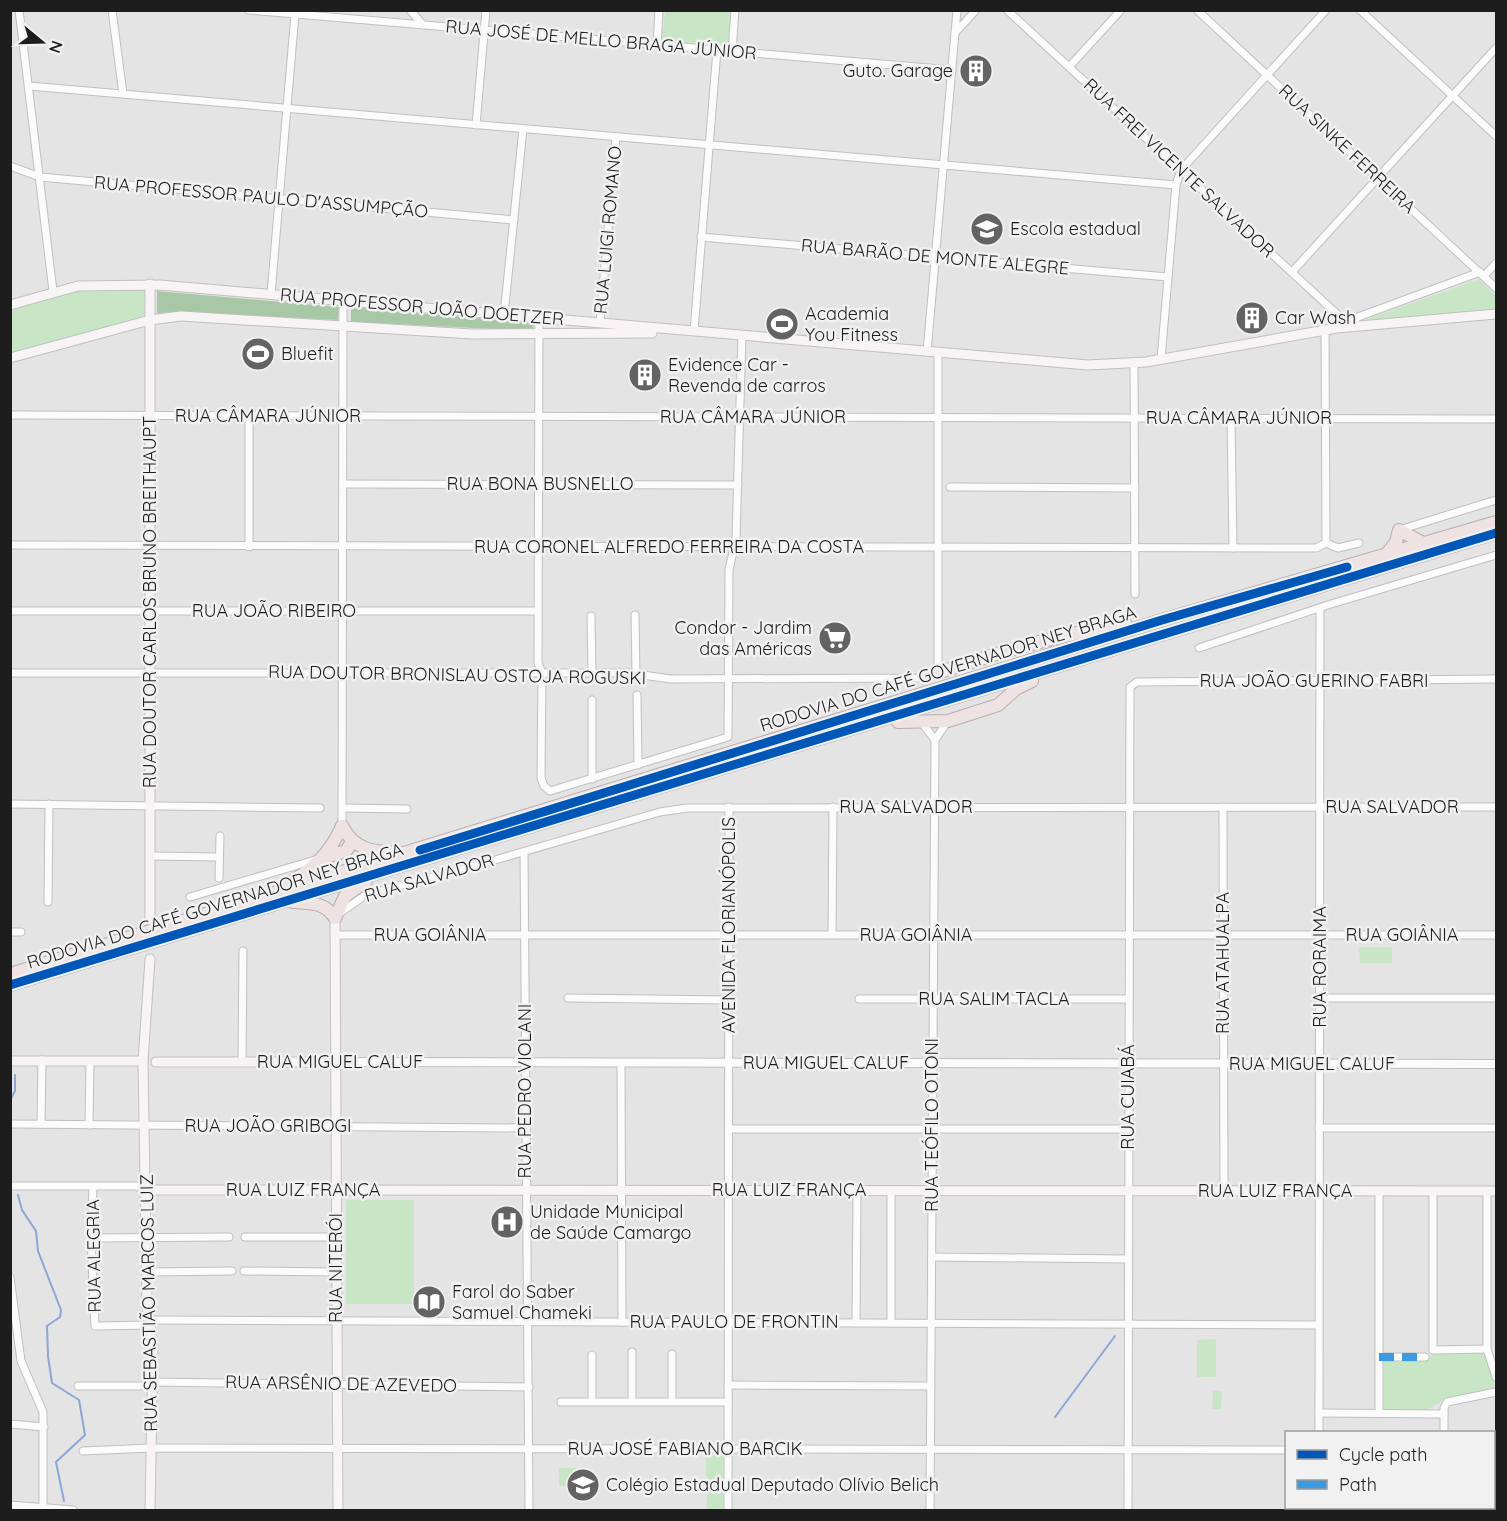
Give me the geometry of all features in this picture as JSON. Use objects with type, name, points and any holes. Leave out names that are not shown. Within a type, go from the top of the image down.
[{"type":"highway","name":"RODOVIA DO CAFÉ GOVERNADOR NEY BRAGA","points":[[10,974],[410,853],[1162,620],[1497,522]]},
{"type":"highway","points":[[1384,556],[1396,542],[1399,530],[1425,544]]},
{"type":"highway","name":"RODOVIA DO CAFÉ GOVERNADOR NEY BRAGA","points":[[10,985],[1497,533]]},
{"type":"highway","points":[[938,673],[981,658],[1082,632],[1162,620]]},
{"type":"highway","points":[[856,729],[918,720],[948,721],[998,705],[1020,686],[1072,667],[1094,655]]},
{"type":"highway","points":[[342,826],[352,842],[371,851],[410,853]]},
{"type":"highway","points":[[266,897],[305,873],[322,858],[333,845],[342,826]]},
{"type":"highway","points":[[333,845],[352,842]]},
{"type":"highway","points":[[322,858],[346,851],[352,842]]},
{"type":"highway","points":[[283,902],[319,904],[326,907],[335,918],[345,896],[375,874]]},
{"type":"main road","name":"RUA PROFESSOR JOÃO DOETZER","points":[[10,305],[53,291],[103,284],[150,284],[1074,364],[1134,363],[1325,329],[1497,314]]},
{"type":"main road","name":"RUA DOUTOR CARLOS BRUNO BREITHAUPT","points":[[150,284],[150,920]]},
{"type":"main road","name":"RUA PROFESSOR JOÃO DOETZER","points":[[10,358],[150,320],[190,316],[472,334],[539,335],[694,331]]},
{"type":"main road","name":"RUA NITERÓI","points":[[335,918],[338,1510]]},
{"type":"main road","name":"RUA SEBASTIÃO MARCOS LUIZ","points":[[150,959],[144,1061],[147,1272],[152,1384],[150,1510]]},
{"type":"main road","points":[[145,1040],[150,1055],[156,1062]]},
{"type":"main road","points":[[10,1061],[144,1061]]},
{"type":"main road","name":"RUA MIGUEL CALUF","points":[[156,1062],[335,1062]]},
{"type":"main road","name":"RUA SEBASTIÃO MARCOS LUIZ","points":[[145,1095],[150,1070],[156,1062]]},
{"type":"main road","name":"RUA LUIZ FRANÇA","points":[[147,1190],[1492,1191]]},
{"type":"street","points":[[20,10],[53,291]]},
{"type":"street","points":[[112,10],[123,94]]},
{"type":"street","name":"RUA JOSÉ DE MELLO BRAGA JÚNIOR","points":[[249,10],[952,70]]},
{"type":"street","points":[[410,10],[423,25]]},
{"type":"street","points":[[476,125],[486,10]]},
{"type":"street","points":[[657,45],[659,10]]},
{"type":"street","points":[[732,51],[735,10]]},
{"type":"street","points":[[927,352],[957,10]]},
{"type":"street","points":[[955,33],[976,10]]},
{"type":"street","name":"RUA FREI VICENTE SALVADOR","points":[[1007,10],[1350,326]]},
{"type":"street","points":[[1069,68],[1121,10]]},
{"type":"street","name":"RUA SINKE FERREIRA","points":[[1197,10],[1497,288]]},
{"type":"street","points":[[1161,359],[1176,185],[1181,170],[1326,10]]},
{"type":"street","points":[[1360,10],[1497,136]]},
{"type":"street","points":[[272,294],[294,14]]},
{"type":"street","points":[[1292,272],[1497,48]]},
{"type":"street","points":[[694,331],[717,50]]},
{"type":"street","points":[[29,86],[1176,185]]},
{"type":"street","points":[[504,315],[523,129]]},
{"type":"street","name":"RUA LUIGI ROMANO","points":[[600,323],[616,136]]},
{"type":"street","name":"RUA PROFESSOR PAULO D'ASSUMPÇÃO","points":[[10,166],[40,177],[513,220]]},
{"type":"street","name":"RUA BARÃO DE MONTE ALEGRE","points":[[702,237],[1168,277]]},
{"type":"street","points":[[1350,326],[1358,317],[1482,274],[1497,263]]},
{"type":"street","points":[[342,826],[343,300]]},
{"type":"street","points":[[539,318],[537,611],[538,663],[542,673],[541,778],[544,786],[554,791],[728,736],[729,570],[736,538],[742,335]]},
{"type":"street","points":[[1325,329],[1326,543]]},
{"type":"street","points":[[938,353],[938,673]]},
{"type":"street","points":[[1134,363],[1135,594]]},
{"type":"street","name":"RUA CÂMARA JÚNIOR","points":[[10,416],[1497,419]]},
{"type":"street","points":[[249,416],[249,547]]},
{"type":"street","points":[[1231,418],[1233,548]]},
{"type":"street","name":"RUA BONA BUSNELLO","points":[[343,484],[738,485]]},
{"type":"street","points":[[950,487],[1135,488]]},
{"type":"street","points":[[1399,530],[1497,500]]},
{"type":"street","name":"RUA CORONEL ALFREDO FERREIRA DA COSTA","points":[[10,545],[1316,548],[1326,543],[1338,548],[1359,543]]},
{"type":"street","points":[[1198,648],[1497,555]]},
{"type":"street","name":"RUA RORAIMA","points":[[1319,1431],[1320,609]]},
{"type":"street","name":"RUA JOÃO RIBEIRO","points":[[10,611],[537,611]]},
{"type":"street","points":[[591,615],[592,673]]},
{"type":"street","points":[[635,615],[636,674]]},
{"type":"street","name":"RUA DOUTOR BRONISLAU OSTOJA ROGUSKI","points":[[10,673],[592,673],[636,674],[664,679],[728,679],[918,678],[938,673]]},
{"type":"street","name":"RUA JOÃO GUERINO FABRI","points":[[1132,684],[1137,682],[1497,679]]},
{"type":"street","name":"RUA CUIABÁ","points":[[1128,1510],[1129,691],[1132,684]]},
{"type":"street","points":[[637,695],[638,765]]},
{"type":"street","points":[[592,700],[592,779]]},
{"type":"street","points":[[918,720],[935,740],[948,721]]},
{"type":"street","name":"RUA TEÓFILO OTONI","points":[[930,1510],[935,740]]},
{"type":"street","points":[[10,804],[320,808]]},
{"type":"street","points":[[48,902],[49,804]]},
{"type":"street","name":"RUA SALVADOR","points":[[335,918],[353,901],[367,894],[670,810],[729,807],[1497,807]]},
{"type":"street","name":"AVENIDA FLORIANÓPOLIS","points":[[728,1510],[729,807]]},
{"type":"street","points":[[832,935],[833,807]]},
{"type":"street","name":"RUA ATAHUALPA","points":[[1223,807],[1224,1191]]},
{"type":"street","points":[[342,808],[408,809]]},
{"type":"street","points":[[219,878],[220,836]]},
{"type":"street","name":"RUA PEDRO VIOLANI","points":[[524,852],[526,1305],[530,1321],[529,1510]]},
{"type":"street","points":[[150,856],[219,856]]},
{"type":"street","points":[[190,897],[322,858]]},
{"type":"street","points":[[10,932],[21,932]]},
{"type":"street","name":"RUA GOIÂNIA","points":[[335,935],[1497,935]]},
{"type":"street","points":[[242,1062],[243,951]]},
{"type":"street","points":[[568,998],[729,1000]]},
{"type":"street","points":[[1320,998],[1497,998]]},
{"type":"street","name":"RUA SALIM TACLA","points":[[859,999],[1128,999]]},
{"type":"street","points":[[41,1124],[42,1060]]},
{"type":"street","points":[[89,1125],[90,1061]]},
{"type":"street","name":"RUA MIGUEL CALUF","points":[[335,1062],[1497,1064]]},
{"type":"street","points":[[621,1063],[622,1322]]},
{"type":"street","name":"RUA JOÃO GRIBOGI","points":[[10,1124],[525,1128]]},
{"type":"street","points":[[1319,1128],[1497,1128]]},
{"type":"street","points":[[729,1129],[1128,1130]]},
{"type":"street","name":"RUA LUIZ FRANÇA","points":[[10,1186],[136,1186],[147,1190]]},
{"type":"street","name":"RUA ALEGRIA","points":[[93,1186],[91,1238],[95,1326]]},
{"type":"street","points":[[856,1323],[857,1190]]},
{"type":"street","points":[[891,1191],[891,1323]]},
{"type":"street","points":[[1379,1191],[1379,1413]]},
{"type":"street","points":[[1433,1191],[1432,1350],[1487,1349]]},
{"type":"street","points":[[1492,1191],[1487,1349],[1497,1377]]},
{"type":"street","points":[[91,1238],[229,1237]]},
{"type":"street","points":[[245,1237],[336,1237]]},
{"type":"street","points":[[932,1257],[1128,1258]]},
{"type":"street","points":[[147,1272],[232,1271]]},
{"type":"street","points":[[244,1271],[336,1272]]},
{"type":"street","points":[[10,1277],[21,1361],[42,1405],[43,1509]]},
{"type":"street","name":"RUA PAULO DE FRONTIN","points":[[95,1326],[150,1323],[336,1321],[1319,1325]]},
{"type":"street","points":[[1487,1338],[1497,1338]]},
{"type":"street","points":[[632,1352],[632,1402]]},
{"type":"street","points":[[672,1354],[672,1402]]},
{"type":"street","points":[[592,1355],[592,1402]]},
{"type":"street","points":[[1379,1357],[1425,1357]]},
{"type":"street","points":[[10,1360],[21,1361]]},
{"type":"street","name":"RUA ARSÊNIO DE AZEVEDO","points":[[78,1386],[337,1384],[529,1387]]},
{"type":"street","points":[[728,1386],[931,1386]]},
{"type":"street","points":[[1444,1431],[1444,1405],[1449,1401],[1497,1392]]},
{"type":"street","points":[[561,1402],[728,1402]]},
{"type":"street","points":[[1319,1413],[1444,1413]]},
{"type":"street","points":[[10,1424],[44,1427]]},
{"type":"street","name":"RUA JOSÉ FABIANO BARCIK","points":[[83,1451],[151,1448],[1285,1450]]},
{"type":"street","points":[[10,1505],[73,1510]]},
{"type":"green space","points":[[665,11],[732,11],[729,46],[662,41]]},
{"type":"green space","points":[[1479,279],[1496,296],[1496,310],[1365,320]]},
{"type":"green space","points":[[145,288],[144,316],[11,353],[11,310],[74,291]]},
{"type":"green space","points":[[157,291],[339,307],[338,320],[168,312],[157,314]]},
{"type":"green space","points":[[351,307],[534,323],[533,331],[351,322]]},
{"type":"green space","points":[[1359,947],[1392,947],[1392,963],[1360,963]]},
{"type":"green space","points":[[346,1200],[414,1200],[414,1304],[346,1304]]},
{"type":"green space","points":[[1216,1339],[1216,1377],[1197,1377],[1197,1340]]},
{"type":"green space","points":[[1484,1353],[1494,1381],[1494,1389],[1448,1398],[1428,1409],[1384,1410],[1384,1360],[1427,1359],[1433,1354]]},
{"type":"green space","points":[[1213,1391],[1222,1391],[1221,1409],[1212,1409]]},
{"type":"green space","points":[[706,1456],[723,1456],[723,1510],[707,1510]]},
{"type":"green space","points":[[559,1468],[584,1468],[584,1486],[559,1486]]},
{"type":"waterway","points":[[10,1100],[15,1091],[15,1075]]},
{"type":"waterway","points":[[18,1195],[22,1210],[36,1231],[38,1251],[61,1310],[60,1317],[47,1326],[52,1383],[79,1400],[85,1435],[56,1462],[64,1501]]},
{"type":"waterway","points":[[1055,1417],[1115,1336]]},
{"type":"marked path","points":[[1379,1357],[1425,1357]]},
{"type":"cycle path","points":[[10,985],[1496,533]]},
{"type":"cycle path","points":[[420,850],[1162,620],[1347,567]]},
{"type":"place","name":"Guto. Garage","points":[[976,71]]},
{"type":"place","name":"Escola estadual","points":[[987,229]]},
{"type":"place","name":"Car Wash","points":[[1252,318]]},
{"type":"place","name":"Academia You Fitness","points":[[782,324]]},
{"type":"place","name":"Bluefit","points":[[258,354]]},
{"type":"place","name":"Evidence Car - Revenda de carros","points":[[645,375]]},
{"type":"place","name":"Condor - Jardim das Américas","points":[[835,638]]},
{"type":"place","name":"Unidade Municipal de Saúde Camargo","points":[[507,1222]]},
{"type":"place","name":"Farol do Saber Samuel Chameki","points":[[429,1302]]},
{"type":"place","name":"Colégio Estadual Deputado Olívio Belich","points":[[583,1485]]}]
